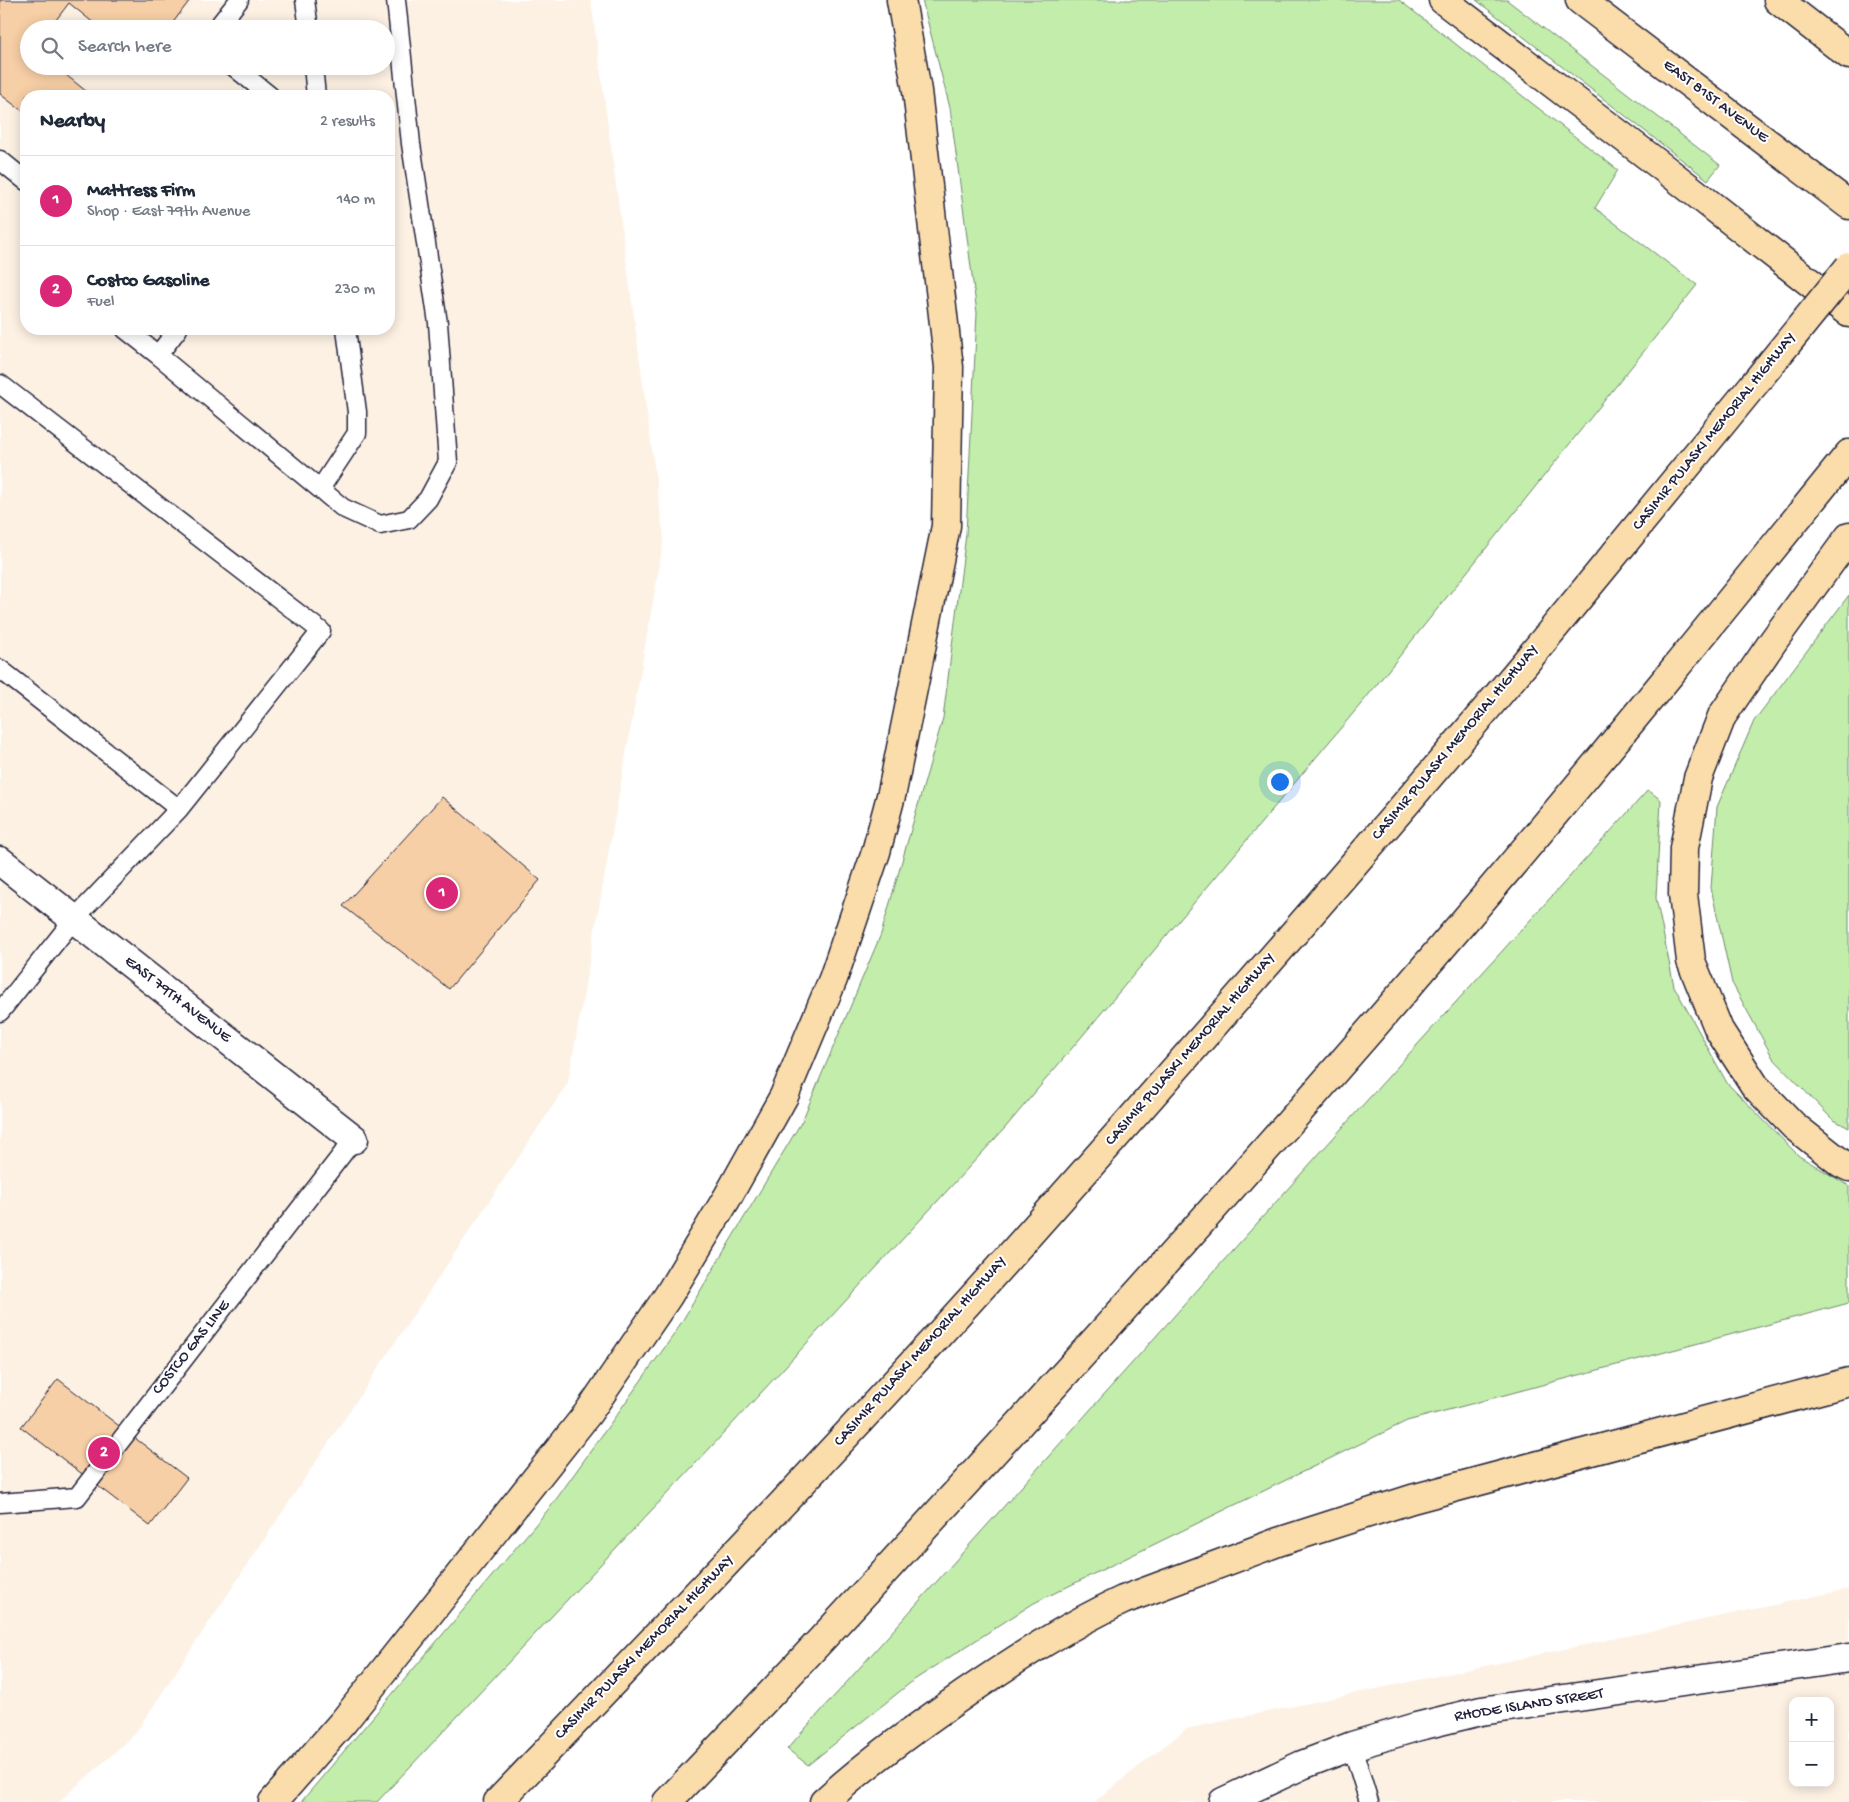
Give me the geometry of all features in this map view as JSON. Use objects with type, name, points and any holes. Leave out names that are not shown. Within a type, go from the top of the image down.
[{"type":"main road","points":[[273,1802],[344,1721],[481,1551],[588,1413],[658,1312],[727,1198],[784,1096],[833,979],[876,852],[892,792],[946,526],[949,368],[917,92],[900,0]]},
{"type":"main road","points":[[1443,0],[1653,160],[1849,313]]},
{"type":"main road","name":"EAST 81ST AVENUE","points":[[1580,0],[1849,205]]},
{"type":"main road","points":[[1778,0],[1849,55]]},
{"type":"main road","name":"CASIMIR PULASKI MEMORIAL HIGHWAY","points":[[498,1802],[790,1496],[1036,1227],[1239,996],[1524,664],[1849,267]]},
{"type":"main road","points":[[667,1802],[915,1539],[1103,1333],[1259,1157],[1597,764],[1849,454]]},
{"type":"main road","points":[[1849,537],[1774,640],[1722,716],[1698,778],[1684,848],[1683,894],[1691,961],[1719,1030],[1755,1086],[1794,1126],[1841,1163],[1849,1167]]},
{"type":"main road","points":[[824,1802],[922,1723],[986,1679],[1051,1638],[1123,1600],[1278,1542],[1412,1499],[1849,1382]]},
{"type":"street","name":"EAST 79TH AVENUE","points":[[0,861],[354,1139]]},
{"type":"street","name":"RHODE ISLAND STREET","points":[[1223,1802],[1302,1765],[1352,1746],[1416,1727],[1481,1711],[1849,1658]]},
{"type":"lane","points":[[223,20],[239,0]]},
{"type":"lane","points":[[305,0],[308,20]]},
{"type":"lane","points":[[133,335],[343,508],[380,525],[410,519],[428,499],[448,462],[438,323],[411,144],[396,0]]},
{"type":"lane","points":[[244,75],[263,90]]},
{"type":"lane","points":[[314,75],[315,90]]},
{"type":"lane","points":[[0,160],[20,176]]},
{"type":"lane","points":[[158,355],[173,335]]},
{"type":"lane","points":[[320,489],[357,434],[357,412],[347,335]]},
{"type":"lane","points":[[0,384],[321,631],[179,809],[74,919],[0,1012]]},
{"type":"lane","points":[[0,669],[179,809]]},
{"type":"lane","name":"COSTCO GAS LINE","points":[[0,1503],[77,1497],[354,1139]]},
{"type":"lane","points":[[1352,1746],[1369,1802]]},
{"type":"shaded area","points":[[0,0],[591,0],[664,539],[568,1083],[134,1735],[59,1802],[0,1802]]},
{"type":"shaded area","points":[[1849,1589],[1849,1802],[1094,1802],[1186,1729]]},
{"type":"green space","points":[[922,0],[1399,0],[1618,170],[1595,208],[1697,285],[1366,698],[1005,1128],[712,1446],[377,1802],[301,1802],[552,1505],[675,1333],[802,1121],[881,934],[943,718],[966,534],[977,313],[950,108]]},
{"type":"green space","points":[[1476,0],[1507,0],[1720,165],[1708,180]]},
{"type":"green space","points":[[1849,595],[1849,1128],[1832,1119],[1773,1058],[1732,983],[1711,888],[1717,807],[1754,721]]},
{"type":"green space","points":[[1648,790],[1661,800],[1656,898],[1674,986],[1727,1083],[1799,1156],[1849,1186],[1849,1303],[1407,1421],[1034,1603],[914,1680],[808,1765],[787,1749],[1360,1108]]},
{"type":"building","points":[[0,0],[190,0],[175,20],[90,20],[69,3],[56,20],[20,20],[20,75],[66,75],[85,90],[20,90],[20,109],[0,94]]},
{"type":"building","points":[[442,797],[540,880],[449,989],[343,906]]},
{"type":"building","points":[[58,1379],[187,1478],[150,1526],[21,1427]]},
{"type":"place","name":"Mattress Firm","points":[[442,893]]},
{"type":"place","name":"Costco Gasoline","points":[[104,1453]]}]
